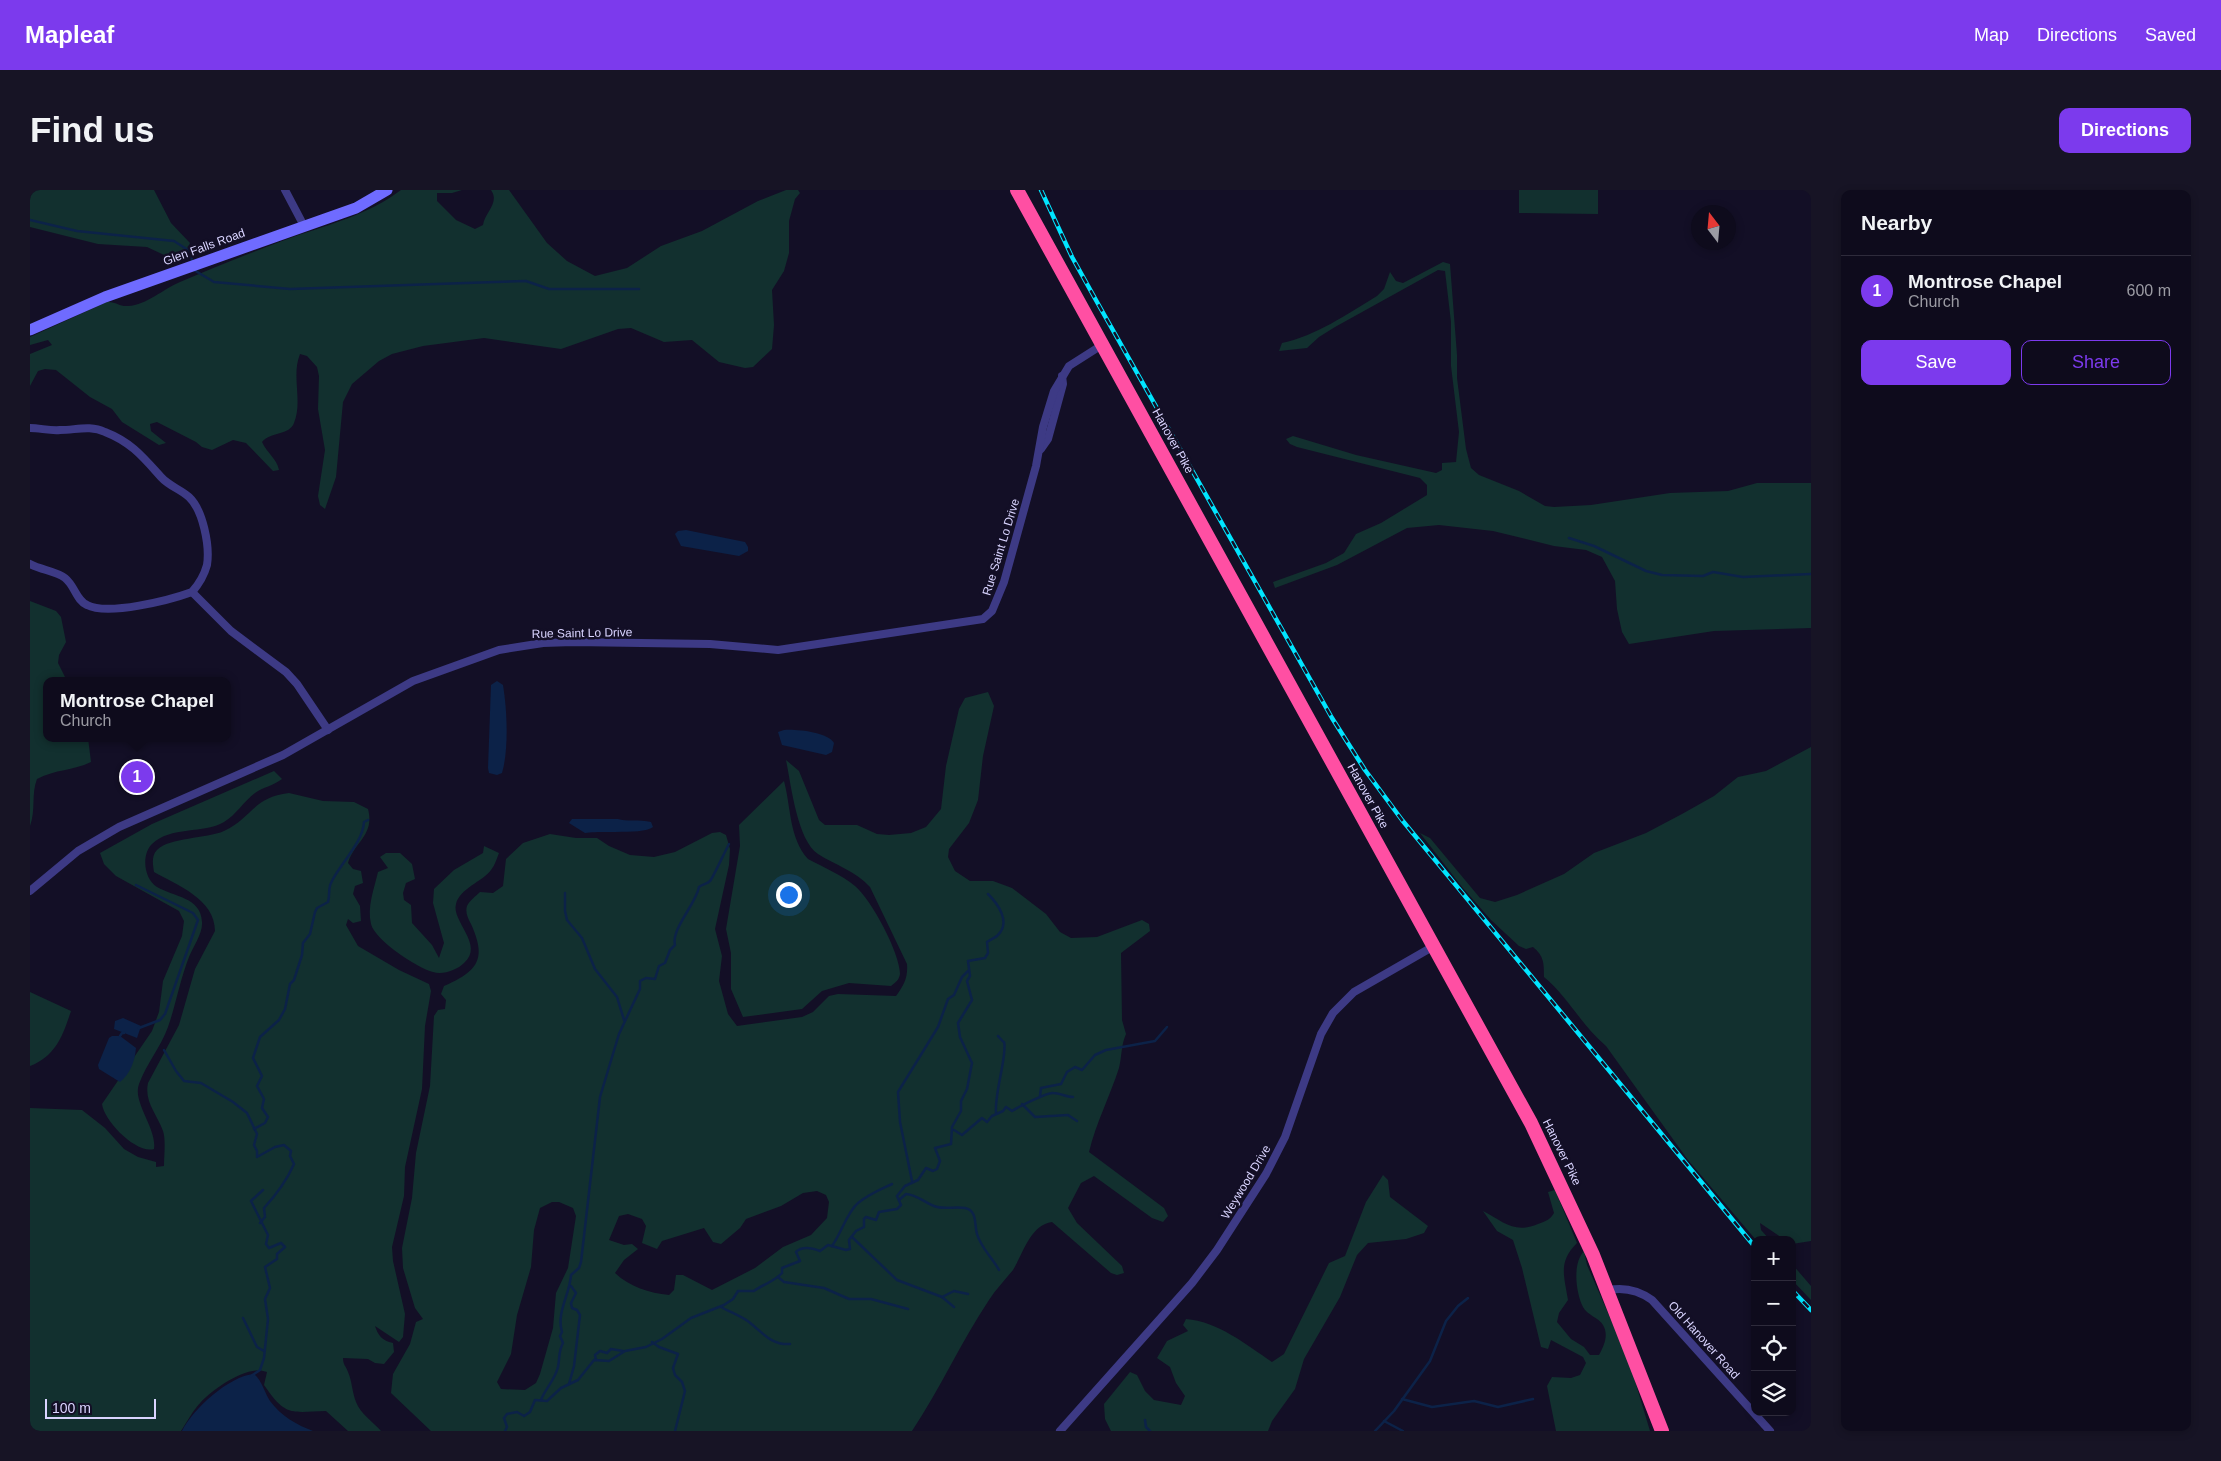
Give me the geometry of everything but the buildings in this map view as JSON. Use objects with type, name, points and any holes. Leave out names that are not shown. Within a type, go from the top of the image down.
[{"type":"highway","name":"Hanover Pike","points":[[1017,190],[1552,1163],[1608,1290],[1662,1431]]},
{"type":"street","points":[[285,190],[304,226]]},
{"type":"street","name":"Glen Falls Road","points":[[30,330],[82,306],[356,208],[387,190]]},
{"type":"street","name":"Rue Saint Lo Drive","points":[[30,891],[78,852],[119,827],[283,755],[413,680],[475,657],[519,646],[574,642],[662,643],[792,650],[983,619],[992,611],[1004,582],[1040,450],[1042,427],[1054,391],[1069,366],[1078,358],[1102,344]]},
{"type":"street","points":[[30,428],[62,430],[85,427],[105,432],[140,453],[162,478],[189,497],[201,522],[208,553],[204,575],[192,592],[146,605],[96,608],[83,602],[72,585],[60,575],[30,564]]},
{"type":"street","points":[[192,592],[231,631],[286,672],[297,684],[328,730]]},
{"type":"street","name":"Weywood Drive","points":[[1060,1431],[1192,1283],[1217,1250],[1266,1174],[1285,1137],[1299,1102],[1321,1034],[1333,1013],[1354,992],[1434,946]]},
{"type":"street","name":"Old Hanover Road","points":[[1608,1290],[1621,1287],[1652,1300],[1770,1431]]},
{"type":"green space","points":[[30,190],[154,190],[171,223],[190,243],[184,256],[177,261],[147,247],[98,244],[30,227]]},
{"type":"green space","points":[[401,190],[462,190],[452,193],[437,193],[437,201],[456,220],[475,229],[483,225],[493,203],[494,199],[491,190],[509,190],[547,243],[567,261],[595,276],[627,268],[661,246],[702,231],[758,201],[786,190],[798,190],[800,193],[795,199],[789,221],[789,253],[784,271],[772,290],[774,325],[772,349],[753,367],[745,368],[719,362],[692,340],[664,342],[631,328],[618,329],[561,349],[484,338],[423,346],[392,354],[379,361],[352,384],[343,402],[336,477],[325,509],[320,505],[318,496],[325,450],[318,409],[319,376],[317,367],[307,356],[300,354],[298,362],[297,406],[292,427],[284,432],[270,436],[262,442],[278,466],[279,470],[273,471],[246,443],[233,440],[212,450],[202,447],[157,422],[150,424],[151,431],[166,443],[159,445],[122,422],[112,409],[90,397],[56,370],[45,369],[38,371],[30,386],[30,354],[52,345],[48,340],[30,345],[30,337],[107,302],[125,306],[142,303],[174,285],[208,270],[363,212]]},
{"type":"green space","points":[[1519,190],[1598,190],[1598,214],[1519,213]]},
{"type":"green space","points":[[1443,262],[1450,264],[1457,378],[1466,449],[1471,468],[1479,475],[1519,491],[1545,506],[1554,507],[1591,505],[1670,493],[1728,491],[1757,483],[1811,483],[1811,628],[1714,631],[1629,644],[1622,632],[1617,609],[1615,581],[1602,557],[1586,550],[1554,546],[1493,531],[1439,525],[1407,528],[1337,565],[1275,588],[1273,582],[1326,563],[1344,553],[1356,534],[1381,523],[1427,495],[1427,485],[1420,478],[1297,447],[1290,444],[1286,439],[1293,436],[1356,455],[1436,473],[1442,470],[1442,463],[1456,462],[1459,432],[1451,366],[1451,322],[1445,271],[1438,270],[1335,327],[1319,337],[1307,348],[1279,351],[1282,343],[1319,330],[1377,296],[1384,289],[1390,272],[1396,281],[1403,283]]},
{"type":"green space","points":[[30,601],[56,611],[61,617],[66,642],[59,655],[58,663],[65,677],[43,677],[43,742],[88,742],[91,762],[51,773],[37,779],[30,826]]},
{"type":"green space","points":[[988,692],[994,706],[983,756],[978,800],[969,823],[949,849],[948,857],[955,871],[970,881],[993,881],[1012,888],[1046,914],[1060,932],[1071,938],[1097,937],[1142,920],[1149,924],[1150,931],[1121,953],[1122,1020],[1126,1034],[1119,1068],[1089,1152],[1164,1208],[1168,1216],[1163,1222],[1152,1218],[1094,1176],[1081,1183],[1068,1208],[1077,1223],[1122,1266],[1124,1273],[1117,1275],[1111,1273],[1052,1222],[1044,1224],[1028,1241],[1013,1270],[979,1316],[912,1431],[431,1431],[391,1393],[393,1374],[410,1344],[416,1322],[423,1319],[415,1308],[403,1268],[402,1248],[412,1198],[416,1153],[430,1086],[434,1016],[438,1010],[445,1009],[446,1000],[441,994],[444,986],[472,969],[478,955],[476,936],[466,909],[469,902],[480,892],[493,893],[503,886],[506,859],[523,843],[550,834],[576,838],[597,838],[609,846],[630,855],[654,857],[675,852],[712,833],[720,832],[726,835],[730,849],[729,865],[715,929],[722,956],[719,981],[728,1014],[737,1026],[802,1017],[813,1012],[829,996],[838,994],[896,996],[905,981],[907,964],[870,887],[858,877],[818,854],[805,837],[796,811],[786,760],[799,771],[819,820],[825,825],[857,825],[877,834],[911,833],[926,827],[941,809],[946,766],[959,709],[965,698]],"holes":[[[817,1191],[826,1195],[829,1202],[827,1218],[811,1235],[783,1247],[755,1268],[712,1290],[683,1275],[676,1275],[674,1290],[669,1295],[662,1294],[633,1286],[615,1273],[624,1260],[638,1249],[632,1244],[624,1245],[609,1240],[619,1216],[628,1214],[642,1219],[646,1226],[642,1243],[657,1249],[662,1241],[704,1228],[713,1242],[721,1244],[740,1228],[746,1219],[781,1206],[803,1193]],[[552,1202],[559,1202],[573,1208],[576,1216],[568,1268],[556,1293],[553,1328],[536,1383],[525,1390],[501,1389],[497,1382],[511,1354],[517,1315],[531,1267],[534,1230],[540,1208]]]},
{"type":"green space","points":[[1811,747],[1811,1241],[1796,1243],[1796,1236],[1779,1236],[1760,1223],[1761,1230],[1766,1236],[1753,1236],[1688,1160],[1606,1046],[1544,977],[1543,964],[1539,954],[1533,947],[1526,949],[1519,946],[1491,920],[1462,887],[1420,833],[1430,838],[1480,898],[1495,902],[1517,895],[1564,874],[1594,853],[1646,833],[1714,796],[1738,777],[1766,771]]},
{"type":"green space","points":[[274,771],[282,779],[255,793],[224,822],[216,826],[177,832],[159,838],[152,844],[146,854],[147,873],[153,883],[157,887],[192,903],[197,907],[202,922],[199,935],[186,966],[168,1027],[139,1084],[138,1091],[141,1107],[154,1141],[154,1149],[147,1149],[122,1135],[108,1119],[102,1104],[152,1031],[159,1012],[163,981],[182,936],[184,921],[179,911],[116,876],[104,864],[100,853],[152,824]]},
{"type":"green space","points":[[784,781],[791,822],[802,851],[808,859],[844,878],[862,893],[884,927],[895,953],[900,974],[896,982],[891,986],[849,983],[822,991],[802,1009],[743,1017],[731,989],[731,953],[726,929],[740,846],[739,825]]},
{"type":"green space","points":[[289,793],[323,801],[354,802],[368,809],[369,825],[348,863],[353,869],[361,871],[363,883],[355,886],[353,894],[360,906],[361,921],[353,923],[348,919],[346,925],[358,946],[399,970],[429,984],[431,991],[425,1026],[422,1089],[405,1167],[404,1196],[392,1247],[393,1261],[405,1314],[403,1337],[399,1342],[375,1326],[381,1337],[393,1343],[394,1352],[384,1364],[375,1363],[368,1359],[343,1358],[358,1406],[381,1431],[348,1431],[326,1411],[296,1412],[284,1408],[264,1385],[267,1372],[260,1370],[242,1374],[214,1390],[198,1405],[181,1431],[30,1431],[30,1108],[82,1110],[105,1128],[124,1149],[138,1157],[156,1162],[156,1167],[164,1166],[164,1135],[149,1102],[148,1083],[179,1025],[195,969],[215,931],[209,910],[202,902],[193,894],[154,872],[154,855],[157,850],[170,843],[224,831],[241,820],[260,803],[277,795]]},
{"type":"green space","points":[[484,846],[499,853],[495,864],[487,874],[466,889],[458,898],[456,904],[458,918],[466,933],[471,949],[469,956],[461,966],[441,973],[433,972],[407,959],[380,938],[371,924],[370,911],[378,872],[388,868],[380,857],[386,853],[400,853],[412,864],[415,879],[406,883],[403,893],[404,900],[411,905],[412,923],[432,945],[439,958],[444,943],[433,903],[434,889],[454,870],[483,853]]},
{"type":"green space","points":[[30,992],[71,1011],[65,1028],[52,1051],[39,1062],[30,1066]]},
{"type":"green space","points":[[1383,1175],[1388,1180],[1390,1197],[1428,1226],[1424,1233],[1406,1239],[1368,1243],[1357,1255],[1340,1297],[1304,1359],[1295,1389],[1272,1421],[1268,1431],[1111,1431],[1105,1419],[1104,1404],[1130,1372],[1137,1375],[1145,1391],[1154,1400],[1181,1405],[1185,1396],[1176,1383],[1170,1367],[1157,1358],[1167,1341],[1188,1331],[1183,1325],[1186,1319],[1209,1324],[1220,1329],[1242,1341],[1272,1362],[1284,1354],[1329,1263],[1345,1256],[1366,1202]]},
{"type":"green space","points":[[1555,1190],[1577,1243],[1567,1256],[1565,1263],[1564,1276],[1568,1300],[1559,1313],[1557,1322],[1571,1339],[1584,1347],[1590,1355],[1599,1355],[1605,1340],[1605,1329],[1583,1307],[1577,1287],[1578,1263],[1584,1251],[1587,1265],[1629,1361],[1650,1431],[1556,1431],[1547,1386],[1552,1377],[1571,1378],[1580,1375],[1586,1363],[1583,1357],[1551,1340],[1548,1349],[1541,1347],[1522,1268],[1513,1240],[1497,1231],[1483,1211],[1503,1223],[1522,1228],[1530,1227],[1546,1221],[1554,1213],[1548,1192]]},
{"type":"green space","points":[[1796,1269],[1811,1286],[1811,1300],[1796,1284]]},
{"type":"water","points":[[686,530],[745,542],[748,551],[739,556],[681,546],[675,534],[678,531]]},
{"type":"water","points":[[497,681],[503,685],[507,729],[506,752],[502,773],[497,775],[489,773],[488,768],[491,685]]},
{"type":"water","points":[[784,730],[803,731],[825,736],[834,743],[832,752],[826,755],[782,745],[778,732]]},
{"type":"water","points":[[572,819],[647,821],[651,822],[653,827],[631,832],[585,833],[569,823]]},
{"type":"water","points":[[123,1018],[141,1026],[137,1038],[114,1029],[115,1021]]},
{"type":"water","points":[[120,1036],[136,1048],[131,1067],[127,1075],[120,1082],[99,1069],[98,1065],[109,1038]]},
{"type":"water","points":[[254,1374],[270,1401],[284,1416],[313,1431],[182,1431],[194,1413],[223,1387],[244,1376]]},
{"type":"waterway","points":[[30,220],[77,231],[174,241],[191,252],[192,262]]},
{"type":"waterway","points":[[194,270],[214,282],[290,289],[526,281],[549,289],[639,289]]},
{"type":"waterway","points":[[1569,538],[1594,546],[1646,571],[1662,575],[1703,576],[1713,572],[1743,577],[1811,574]]},
{"type":"waterway","points":[[254,1129],[265,1123],[268,1117],[262,1108],[264,1099],[257,1086],[262,1076],[253,1058],[260,1037],[279,1020],[285,1009],[290,984],[294,980],[302,955],[303,943],[310,934],[315,912],[317,908],[328,902],[331,883],[360,838],[364,822],[368,820]]},
{"type":"waterway","points":[[541,1400],[558,1367],[563,1343],[560,1336],[562,1332],[562,1311],[571,1275],[579,1268],[581,1262],[600,1097],[619,1034],[640,989],[640,981],[646,978],[655,979],[659,966],[665,963],[670,950],[675,945],[680,924],[699,887],[712,879],[729,844]]},
{"type":"waterway","points":[[136,885],[193,913],[198,920],[165,1014],[160,1020],[139,1028]]},
{"type":"waterway","points":[[565,893],[567,920],[582,938],[595,969],[617,997],[624,1020]]},
{"type":"waterway","points":[[505,1431],[507,1427],[504,1418],[507,1414],[517,1412],[524,1416],[530,1412],[535,1400],[547,1401],[561,1388],[578,1380],[594,1360],[609,1361],[625,1351],[646,1347],[662,1339],[691,1318],[724,1305],[733,1299],[738,1291],[754,1291],[779,1276],[782,1273],[782,1268],[800,1261],[796,1252],[798,1250],[807,1248],[820,1251],[828,1245],[846,1250],[850,1249],[849,1240],[856,1231],[864,1227],[864,1219],[866,1217],[876,1220],[879,1212],[897,1209],[901,1205],[897,1196],[905,1186],[918,1180],[926,1168],[933,1171],[937,1169],[940,1161],[935,1148],[951,1144],[952,1127],[961,1111],[961,1101],[967,1089],[972,1063],[960,1037],[958,1023],[972,1000],[967,981],[970,976],[968,961],[985,958],[988,953],[987,942],[998,935],[1003,925],[1002,913],[988,894]]},
{"type":"waterway","points":[[912,1181],[900,1122],[898,1092],[938,1027],[948,999],[954,995],[962,977],[968,971]]},
{"type":"waterway","points":[[1040,1096],[1041,1088],[1061,1084],[1067,1072],[1075,1067],[1082,1070],[1095,1055],[1106,1050],[1155,1041],[1167,1027]]},
{"type":"waterway","points":[[120,1036],[124,1033]]},
{"type":"waterway","points":[[996,1113],[1005,1047],[1004,1042],[998,1036]]},
{"type":"waterway","points":[[164,1050],[184,1081],[201,1083],[233,1102],[247,1113],[257,1134],[254,1145],[257,1157],[275,1147],[284,1145],[291,1151],[290,1156],[294,1164],[281,1188],[264,1208],[265,1217],[260,1223]]},
{"type":"waterway","points":[[954,1130],[962,1135],[982,1118],[987,1122],[992,1116],[1003,1111],[1006,1107],[1012,1111],[1050,1093],[1073,1097]]},
{"type":"waterway","points":[[1022,1104],[1035,1117],[1068,1115],[1077,1121]]},
{"type":"waterway","points":[[832,1246],[854,1207],[870,1195],[892,1184]]},
{"type":"waterway","points":[[251,1376],[260,1370],[264,1358],[268,1319],[265,1299],[270,1288],[265,1267],[277,1259],[277,1254],[285,1247],[281,1243],[269,1248],[266,1244],[268,1235],[251,1201],[263,1190]]},
{"type":"waterway","points":[[899,1200],[906,1194],[938,1207],[965,1208],[972,1212],[979,1239],[999,1270]]},
{"type":"waterway","points":[[852,1237],[897,1280],[942,1297],[954,1307]]},
{"type":"waterway","points":[[778,1277],[784,1282],[824,1288],[849,1299],[871,1299],[908,1309]]},
{"type":"waterway","points":[[569,1384],[574,1366],[580,1315],[577,1310],[572,1308],[571,1303],[576,1293],[571,1286]]},
{"type":"waterway","points":[[942,1297],[954,1291],[968,1294]]},
{"type":"waterway","points":[[1375,1431],[1394,1411],[1430,1361],[1446,1321],[1458,1306],[1468,1298]]},
{"type":"waterway","points":[[721,1307],[746,1320],[772,1340],[778,1343],[790,1344]]},
{"type":"waterway","points":[[243,1318],[257,1347],[264,1351]]},
{"type":"waterway","points":[[652,1342],[659,1347],[678,1354],[673,1368],[675,1375],[682,1382],[685,1391],[675,1431]]},
{"type":"waterway","points":[[596,1360],[595,1355],[600,1351],[607,1353],[611,1349],[623,1351]]},
{"type":"waterway","points":[[1402,1399],[1432,1407],[1474,1401],[1498,1407],[1533,1399]]},
{"type":"waterway","points":[[1145,1420],[1146,1427],[1150,1431]]},
{"type":"waterway","points":[[1384,1421],[1403,1431]]},
{"type":"railway","points":[[1041,190],[1072,257],[1097,302],[1332,718],[1365,770],[1402,820],[1751,1242]]},
{"type":"railway","points":[[1796,1294],[1811,1310]]},
{"type":"place","name":"Montrose Chapel","points":[[137,777]]}]
